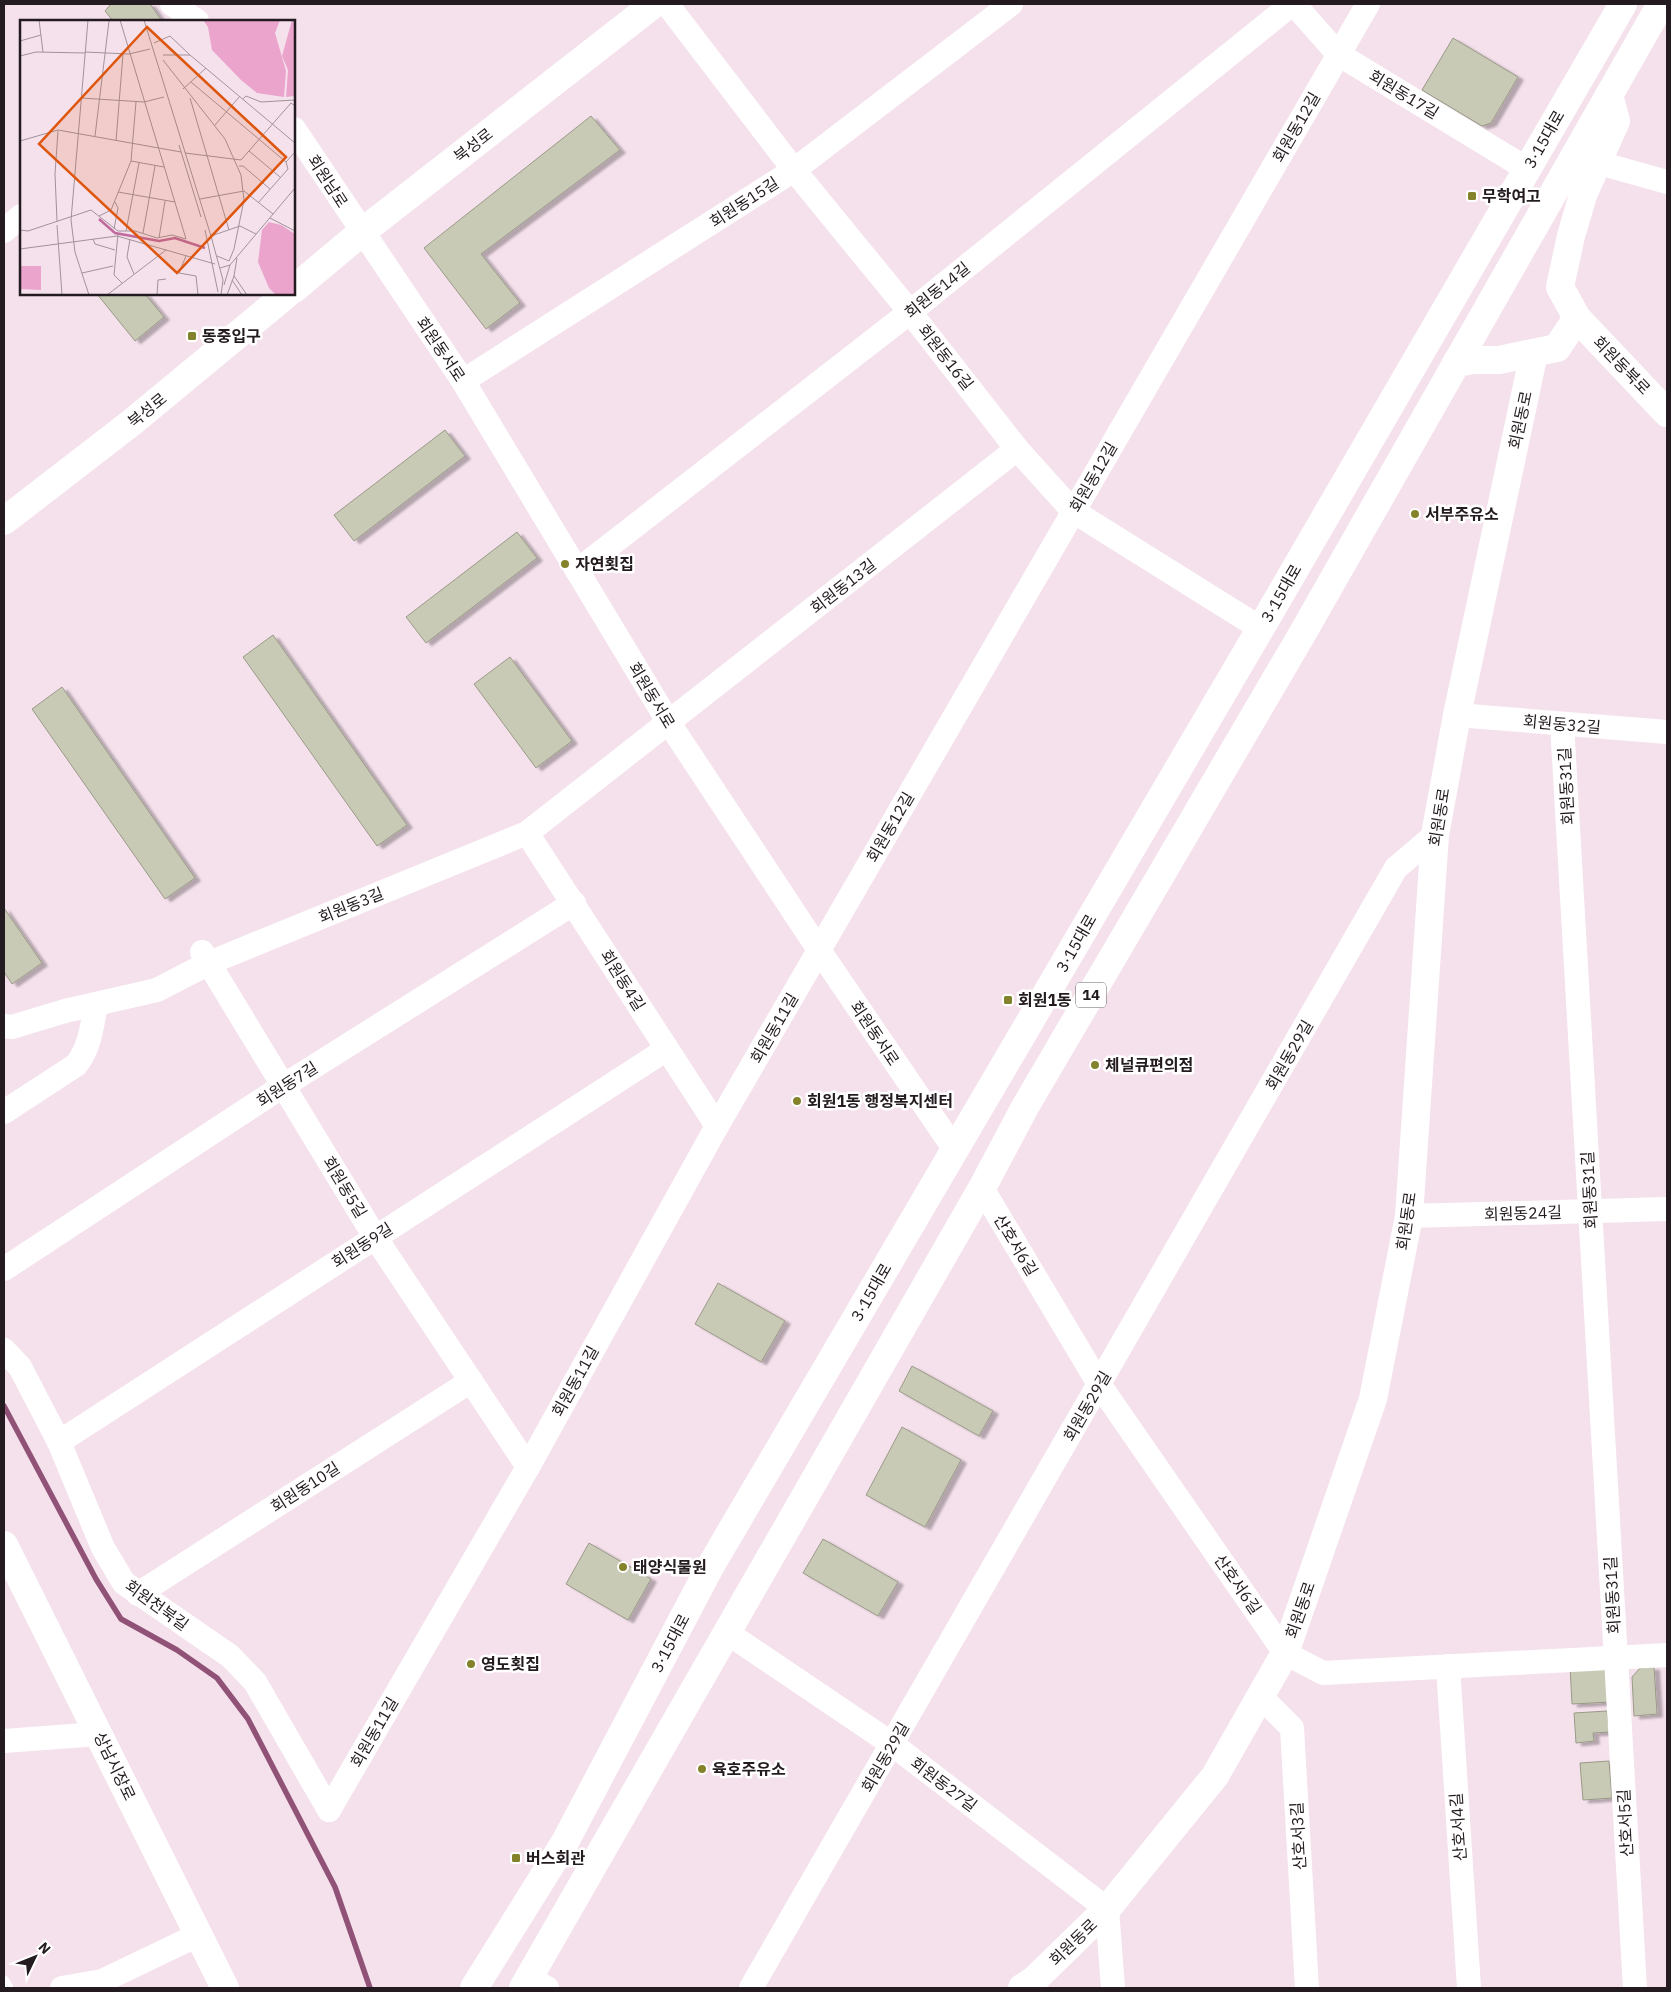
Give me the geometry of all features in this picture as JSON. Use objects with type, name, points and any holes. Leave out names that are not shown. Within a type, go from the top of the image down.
[{"type":"main road","name":"북성로","points":[[295,287],[362,232],[654,4]]},
{"type":"main road","name":"3·15대로","points":[[474,1988],[565,1842],[710,1567],[1623,4]]},
{"type":"main road","name":"14","points":[[533,1985],[726,1632],[982,1188],[1025,1107],[1301,636],[1661,4]]},
{"type":"main road","name":"회원동북로","points":[[1609,95],[1616,121],[1599,163],[1583,195],[1571,236],[1560,287],[1577,318],[1667,413]]},
{"type":"main road","name":"북성로","points":[[4,521],[130,424],[286,295]]},
{"type":"main road","points":[[1456,363],[1499,360],[1557,348],[1577,318]]},
{"type":"main road","name":"회원동로","points":[[1022,1988],[1034,1980],[1107,1909],[1215,1776],[1285,1653],[1373,1399],[1409,1216],[1435,835],[1457,715],[1534,353]]},
{"type":"main road","name":"상남시장로","points":[[4,1545],[225,1988]]},
{"type":"street","points":[[172,4],[196,20]]},
{"type":"street","name":"회원동16길","points":[[667,4],[794,170],[910,312],[1017,448],[1073,511],[1260,628]]},
{"type":"street","name":"회원동15길","points":[[463,381],[794,170],[1011,4]]},
{"type":"street","name":"회원동17길","points":[[1293,4],[1338,54],[1527,169]]},
{"type":"street","name":"회원동14길","points":[[577,571],[910,312],[1293,4]]},
{"type":"street","name":"회원동12길","points":[[819,950],[1368,4]]},
{"type":"street","name":"회원남로","points":[[295,131],[362,232]]},
{"type":"street","points":[[1599,163],[1667,182]]},
{"type":"street","points":[[4,231],[20,217]]},
{"type":"street","name":"회원동서로","points":[[362,232],[463,381],[669,723],[819,950],[955,1150]]},
{"type":"street","name":"회원동13길","points":[[669,723],[1017,448]]},
{"type":"street","name":"회원동32길","points":[[1457,715],[1667,732]]},
{"type":"street","name":"회원동3길","points":[[4,1026],[12,1027],[65,1011],[157,990],[205,958],[527,834],[669,723]]},
{"type":"street","name":"회원동31길","points":[[1562,724],[1616,1657]]},
{"type":"street","name":"회원동4길","points":[[527,834],[574,903],[717,1126]]},
{"type":"street","name":"회원동29길","points":[[751,1988],[1396,868],[1435,835]]},
{"type":"street","name":"회원동7길","points":[[4,1269],[283,1086],[574,903]]},
{"type":"street","name":"회원동11길","points":[[329,1810],[528,1467],[717,1126],[819,950]]},
{"type":"street","name":"회원동5길","points":[[205,958],[375,1237],[528,1467]]},
{"type":"street","points":[[4,1112],[76,1065],[83,1057],[88,1045],[96,1004]]},
{"type":"street","name":"회원동9길","points":[[59,1442],[667,1049]]},
{"type":"street","name":"산호서6길","points":[[982,1188],[1099,1384],[1285,1653],[1323,1673],[1667,1655]]},
{"type":"street","name":"회원동24길","points":[[1409,1216],[1667,1209]]},
{"type":"street","name":"회원천북길","points":[[4,1350],[20,1367],[59,1442],[103,1548],[124,1583],[230,1656],[255,1682],[329,1810]]},
{"type":"street","name":"회원동10길","points":[[138,1594],[471,1381]]},
{"type":"street","name":"회원동27길","points":[[726,1632],[892,1744],[1107,1909]]},
{"type":"street","name":"산호서5길","points":[[1616,1657],[1635,1988]]},
{"type":"street","name":"산호서4길","points":[[1448,1666],[1469,1988]]},
{"type":"street","name":"산호서3길","points":[[1260,1696],[1292,1728],[1307,1988]]},
{"type":"street","points":[[4,1741],[98,1734]]},
{"type":"street","points":[[1107,1909],[1113,1988]]},
{"type":"street","points":[[62,1988],[102,1980],[198,1935]]},
{"type":"lane","points":[[4,1981],[8,1988]]},
{"type":"building","points":[[111,4],[150,4],[161,20],[112,20],[105,11]]},
{"type":"building","points":[[1453,38],[1518,77],[1491,123],[1482,126],[1422,90]]},
{"type":"building","points":[[591,116],[620,150],[481,254],[520,303],[486,329],[424,248]]},
{"type":"building","points":[[98,295],[146,295],[164,317],[135,341]]},
{"type":"building","points":[[445,430],[465,456],[354,541],[334,515]]},
{"type":"building","points":[[517,532],[537,558],[426,643],[406,617]]},
{"type":"building","points":[[273,635],[407,825],[377,846],[243,657]]},
{"type":"building","points":[[510,657],[572,741],[536,768],[474,684]]},
{"type":"building","points":[[62,687],[195,878],[165,899],[32,709]]},
{"type":"building","points":[[4,908],[42,963],[12,984],[4,972]]},
{"type":"building","points":[[718,1283],[785,1321],[761,1362],[695,1324]]},
{"type":"building","points":[[912,1366],[993,1411],[979,1436],[899,1391]]},
{"type":"building","points":[[902,1427],[961,1460],[925,1527],[866,1495]]},
{"type":"building","points":[[823,1539],[898,1582],[878,1616],[803,1573]]},
{"type":"building","points":[[589,1543],[651,1579],[628,1620],[566,1584]]},
{"type":"building","points":[[1600,1666],[1610,1676],[1611,1702],[1572,1704],[1570,1667]]},
{"type":"building","points":[[1654,1667],[1657,1714],[1634,1716],[1632,1677],[1640,1668]]},
{"type":"building","points":[[1607,1711],[1609,1732],[1593,1733],[1594,1741],[1576,1743],[1574,1713]]},
{"type":"building","points":[[1609,1761],[1612,1798],[1583,1800],[1580,1763]]},
{"type":"waterway","points":[[4,1406],[96,1579],[121,1619],[177,1650],[217,1678],[248,1719],[335,1887],[370,1988]]},
{"type":"place","name":"무학여고","points":[[1472,196]]},
{"type":"place","name":"동중입구","points":[[192,336]]},
{"type":"place","name":"서부주유소","points":[[1415,514]]},
{"type":"place","name":"자연횟집","points":[[565,564]]},
{"type":"place","name":"회원1동","points":[[1008,1000]]},
{"type":"place","name":"체널큐편의점","points":[[1095,1065]]},
{"type":"place","name":"회원1동 행정복지센터","points":[[797,1101]]},
{"type":"place","name":"태양식물원","points":[[623,1567]]},
{"type":"place","name":"영도횟집","points":[[471,1664]]},
{"type":"place","name":"육호주유소","points":[[702,1769]]},
{"type":"place","name":"버스회관","points":[[516,1858]]}]
